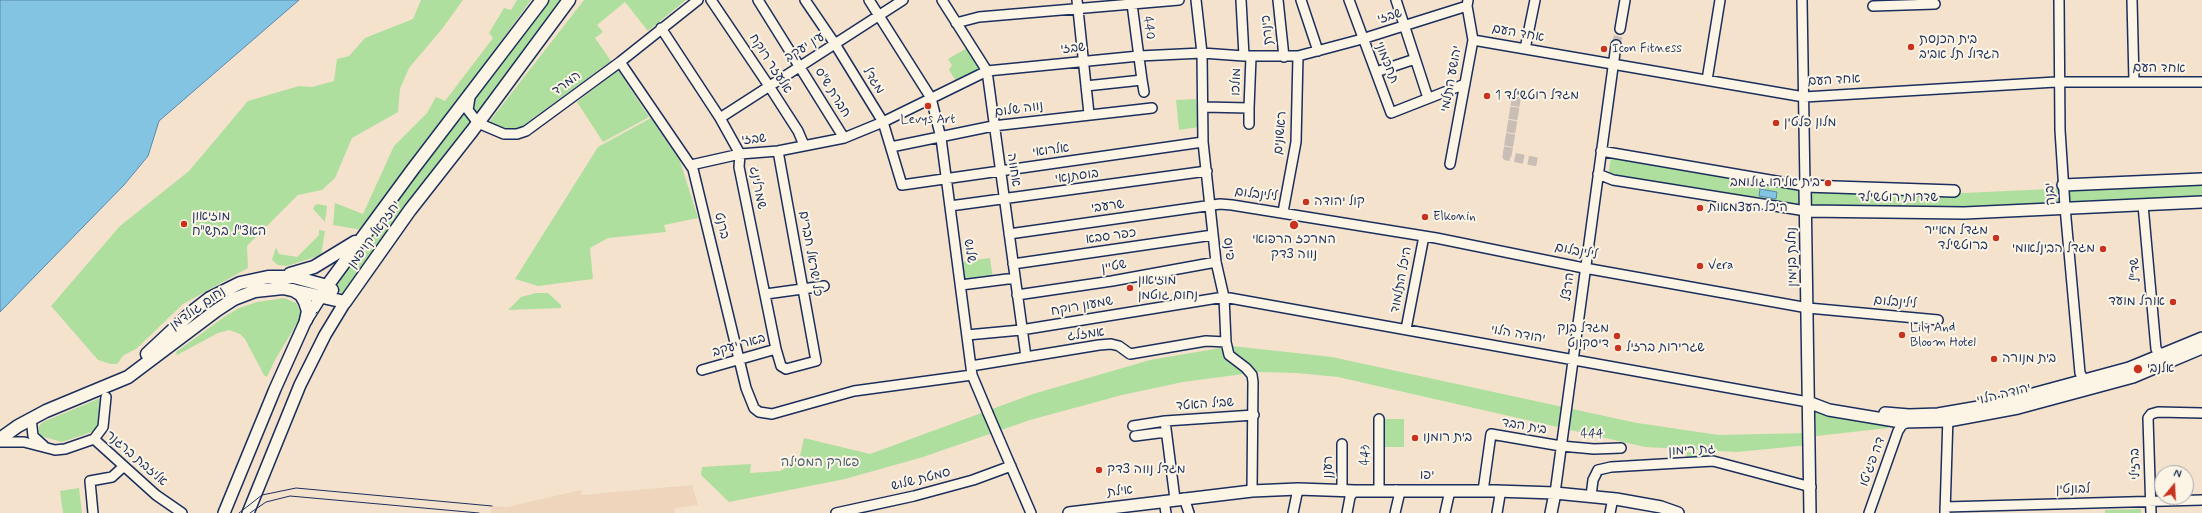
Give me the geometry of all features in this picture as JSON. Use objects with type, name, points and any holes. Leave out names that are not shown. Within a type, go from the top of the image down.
[{"type":"main road","name":"יחזקאל קויפמן","points":[[327,286],[361,238],[542,0]]},
{"type":"main road","name":"יחזקאל קויפמן","points":[[345,302],[410,210],[478,123],[569,0]]},
{"type":"main road","points":[[279,276],[314,267],[361,238]]},
{"type":"main road","name":"נחום גולדמן","points":[[108,391],[210,298],[240,283],[279,276],[303,278],[327,286],[345,302]]},
{"type":"main road","name":"נחום גולדמן","points":[[0,439],[31,418],[56,406],[108,391],[217,310],[234,299],[255,290],[275,287],[290,289],[345,302]]},
{"type":"main road","points":[[290,289],[301,295],[305,302],[308,311],[306,320]]},
{"type":"street","name":"המרד","points":[[478,123],[504,134],[517,134],[526,131],[620,62],[698,0]]},
{"type":"street","name":"אלעזר רוקח","points":[[711,0],[798,131],[804,145]]},
{"type":"street","name":"חברת ש\"ס","points":[[758,0],[844,138]]},
{"type":"street","name":"מגדל","points":[[805,0],[835,44],[883,122],[902,185]]},
{"type":"street","name":"שלוש","points":[[870,0],[931,98],[941,138],[971,370],[988,414],[1031,513]]},
{"type":"street","name":"עין יעקב","points":[[720,118],[903,0]]},
{"type":"street","name":"אחווה","points":[[942,0],[987,71],[999,172],[1026,357]]},
{"type":"street","points":[[956,23],[979,17],[1077,4],[1132,4],[1179,0]]},
{"type":"street","name":"פינס","points":[[1196,0],[1202,53],[1204,107],[1203,142],[1216,262],[1224,298],[1226,342],[1229,355],[1252,375],[1254,415],[1252,491]]},
{"type":"street","name":"מולכו","points":[[1241,0],[1247,56],[1249,124]]},
{"type":"street","name":"כינרת","points":[[1278,0],[1284,57]]},
{"type":"street","points":[[1301,0],[1318,51]]},
{"type":"street","name":"תחכמוני","points":[[1349,0],[1362,39],[1391,113],[1428,98]]},
{"type":"street","points":[[1396,0],[1428,98],[1465,84]]},
{"type":"street","points":[[1525,49],[1535,0]]},
{"type":"street","points":[[1619,0],[1617,28],[1625,0]]},
{"type":"street","points":[[1707,80],[1720,0]]},
{"type":"street","name":"נחלת בנימין","points":[[1802,0],[1808,308],[1808,402],[1811,487],[1810,513]]},
{"type":"street","name":"יבנה","points":[[2059,0],[2059,82],[2063,185],[2080,373],[2083,378],[2089,380]]},
{"type":"street","points":[[2132,0],[2134,81]]},
{"type":"street","name":"שבזי","points":[[691,165],[740,154],[778,151],[844,138],[883,122],[987,71],[1139,56],[1202,53],[1247,56],[1298,56],[1404,26],[1468,3]]},
{"type":"street","name":"יהושע התלמי","points":[[1450,164],[1473,40],[1468,3]]},
{"type":"street","points":[[1077,4],[1089,114]]},
{"type":"street","name":"440","points":[[1132,4],[1144,92]]},
{"type":"street","points":[[1873,6],[1935,4]]},
{"type":"street","name":"שמרלינג","points":[[661,28],[720,118],[740,154],[739,167],[776,348]]},
{"type":"street","name":"אחד העם","points":[[1473,40],[1804,97],[2059,82],[2202,82]]},
{"type":"street","name":"הרצל","points":[[1551,513],[1574,358],[1614,45]]},
{"type":"street","name":"ראשונים","points":[[1283,212],[1296,142],[1298,56]]},
{"type":"street","points":[[1376,72],[1415,59]]},
{"type":"street","name":"ברנט","points":[[620,62],[691,165],[739,360],[751,403],[759,412]]},
{"type":"street","points":[[1086,86],[1142,80]]},
{"type":"street","points":[[477,85],[468,107],[471,115],[478,123]]},
{"type":"street","name":"מולכו","points":[[1204,107],[1249,108]]},
{"type":"street","name":"נווה שלום","points":[[891,147],[941,138],[993,126],[1152,108]]},
{"type":"street","name":"אלרואי","points":[[902,185],[1203,142]]},
{"type":"street","name":"כל ישראל חברים","points":[[778,151],[816,361]]},
{"type":"street","name":"שדרות רוטשילד","points":[[1601,151],[1805,186],[1954,191]]},
{"type":"street","name":"בוסתנאי","points":[[950,206],[1004,200],[1206,171]]},
{"type":"street","name":"שדרות רוטשילד","points":[[1598,174],[1620,182],[1806,211],[1958,213],[2202,202]]},
{"type":"street","points":[[2063,185],[2202,179]]},
{"type":"street","name":"לילינבלום","points":[[1210,206],[1232,204],[1424,236],[1586,268],[1808,308],[1938,320]]},
{"type":"street","name":"שד\"ל","points":[[2143,205],[2156,349],[2161,355]]},
{"type":"street","name":"שרעבי","points":[[1009,234],[1210,206]]},
{"type":"street","name":"כפר סבא","points":[[1013,264],[1213,235]]},
{"type":"street","name":"היכל התלמוד","points":[[1406,329],[1424,236]]},
{"type":"street","name":"שטיין","points":[[1017,296],[1112,281],[1216,262]]},
{"type":"street","points":[[961,285],[1014,278]]},
{"type":"street","name":"יחזקאל קויפמן","points":[[224,513],[275,389],[306,320],[327,286]]},
{"type":"street","points":[[766,294],[824,286]]},
{"type":"street","name":"יהודה הלוי","points":[[1224,298],[1574,358],[1808,402],[1829,410],[1906,423],[2018,408],[2132,377],[2202,348]]},
{"type":"street","name":"שמעון רוקח","points":[[967,335],[1021,330],[1224,298]]},
{"type":"street","name":"יחזקאל קויפמן","points":[[248,513],[300,385],[325,335],[345,302]]},
{"type":"street","name":"יהודה הלוי","points":[[1808,402],[1829,402],[1902,415],[1948,417],[2130,368],[2202,338]]},
{"type":"street","name":"אמזלג","points":[[759,412],[772,414],[854,391],[971,370],[1026,357],[1111,344],[1119,346],[1130,354],[1206,341],[1226,342]]},
{"type":"street","name":"באר יעקב","points":[[702,370],[776,348],[781,366],[786,369],[816,361]]},
{"type":"street","points":[[94,439],[103,427],[108,391]]},
{"type":"street","name":"ברזילי","points":[[2151,513],[2148,420],[2151,414],[2158,412],[2202,413]]},
{"type":"street","name":"שביל האטד","points":[[1174,500],[1165,421],[1254,415]]},
{"type":"street","points":[[1945,510],[1948,417]]},
{"type":"street","points":[[31,418],[33,436],[47,448]]},
{"type":"street","name":"443","points":[[1379,419],[1379,491]]},
{"type":"street","points":[[1132,426],[1165,421]]},
{"type":"street","name":"דה פיג'טו","points":[[1869,513],[1898,431],[1902,425],[1906,423]]},
{"type":"street","points":[[1135,436],[1166,432]]},
{"type":"street","name":"בית הבד","points":[[1483,491],[1491,434],[1561,446]]},
{"type":"street","name":"אליזבת ברגנר","points":[[0,442],[24,442],[47,448],[65,449],[94,439],[156,495],[182,513]]},
{"type":"street","name":"רענן","points":[[1342,444],[1342,491]]},
{"type":"street","name":"444","points":[[1561,446],[1594,449],[1621,448]]},
{"type":"street","name":"גת רימון","points":[[1591,496],[1595,474],[1598,470],[1604,468],[1713,461],[1811,487]]},
{"type":"street","points":[[93,513],[90,481],[112,477],[124,466]]},
{"type":"street","name":"סמטת שלוש","points":[[836,513],[914,496],[974,480],[1011,466]]},
{"type":"street","points":[[1293,513],[1298,489]]},
{"type":"street","name":"יפו","points":[[1174,500],[1252,491],[1298,489],[1342,491],[1496,491],[1555,493],[1616,499],[1678,513]]},
{"type":"street","points":[[1395,513],[1399,496],[1396,490]]},
{"type":"street","points":[[1445,513],[1448,495],[1452,490]]},
{"type":"street","points":[[1347,513],[1350,497],[1354,491]]},
{"type":"street","points":[[1496,491],[1500,495],[1497,513]]},
{"type":"street","points":[[1610,513],[1612,503],[1616,499]]},
{"type":"street","points":[[1166,513],[1174,500],[1189,513]]},
{"type":"street","name":"אילת","points":[[1069,513],[1133,509],[1174,500]]},
{"type":"street","name":"לבונטין","points":[[1945,510],[2202,500]]},
{"type":"shaded area","points":[[692,485],[698,505],[675,508],[675,513],[491,513],[492,506],[507,507],[581,490],[582,495]]},
{"type":"green space","points":[[421,0],[463,0],[442,29],[409,68],[400,89],[398,112],[352,138],[335,178],[322,190],[298,195],[247,246],[248,268],[183,304],[136,349],[124,355],[117,364],[111,364],[98,360],[51,306],[120,226],[189,171],[248,101],[299,86],[312,87],[334,81],[337,59],[349,56],[365,38],[413,19]]},
{"type":"green space","points":[[517,0],[531,0],[371,220],[362,230],[333,225],[335,203],[363,214],[394,146],[427,113],[436,97],[445,101],[493,38],[489,33],[504,8],[511,10]]},
{"type":"green space","points":[[548,0],[562,0],[475,115],[472,110],[474,100],[482,86]]},
{"type":"green space","points":[[584,0],[686,0],[648,31],[625,2],[597,25],[603,32],[595,38],[611,61],[521,127],[512,131],[501,129],[489,122]]},
{"type":"green space","points":[[967,48],[981,69],[956,81],[949,70],[952,65],[948,59]]},
{"type":"green space","points":[[618,70],[649,117],[603,142],[577,102]]},
{"type":"green space","points":[[1196,99],[1199,127],[1179,130],[1176,100]]},
{"type":"green space","points":[[465,108],[465,113],[473,122],[344,296],[333,286]]},
{"type":"green space","points":[[651,118],[680,161],[698,218],[664,225],[666,232],[608,238],[590,248],[593,279],[538,286],[515,279],[598,147]]},
{"type":"green space","points":[[1611,157],[1736,177],[1964,193],[2202,182],[2202,197],[1959,211],[1811,209],[1608,176]]},
{"type":"green space","points":[[318,204],[327,206],[325,222],[313,209],[315,205]]},
{"type":"green space","points":[[319,230],[325,231],[321,255],[287,266],[278,265],[272,260],[276,247],[279,254],[297,257],[319,235]]},
{"type":"green space","points":[[990,258],[993,279],[964,283],[961,262]]},
{"type":"green space","points":[[536,293],[548,293],[561,305],[561,308],[508,310],[521,297]]},
{"type":"green space","points":[[284,298],[296,303],[301,312],[299,320],[275,360],[267,377],[264,375],[245,339],[240,334],[229,330],[218,333],[177,355],[176,352],[224,317],[239,308],[257,302]]},
{"type":"green space","name":"פארק המסילה","points":[[1232,346],[1332,357],[1637,423],[1719,435],[1808,433],[1809,445],[1737,452],[1645,447],[1338,377],[1297,373],[1258,372],[1183,382],[1122,395],[1030,420],[923,457],[845,479],[729,502],[701,475],[702,467],[751,464],[750,473],[780,471],[799,461],[804,438],[870,454],[1033,394],[1150,360]]},
{"type":"green space","points":[[103,397],[102,415],[98,427],[92,432],[62,442],[41,436],[39,426],[43,422]]},
{"type":"green space","points":[[1815,409],[1889,423],[1888,428],[1816,436]]},
{"type":"green space","points":[[1384,419],[1404,419],[1404,447],[1384,447]]},
{"type":"green space","points":[[1687,452],[1709,453],[1709,456],[1686,459]]},
{"type":"green space","points":[[79,488],[82,513],[63,513],[60,491]]},
{"type":"green space","points":[[2141,509],[2141,513],[2105,513],[2105,510]]},
{"type":"water","points":[[0,0],[299,0],[159,121],[148,156],[124,185],[0,312]]},
{"type":"water","points":[[1760,189],[1777,192],[1776,199],[1759,196]]},
{"type":"tunnel","points":[[1616,45],[1620,29]]},
{"type":"tunnel","points":[[1507,156],[1511,132],[1516,100],[1507,156],[1538,162]]},
{"type":"tram line","points":[[239,513],[262,495],[296,488],[492,506]]},
{"type":"tram line","points":[[250,513],[266,502],[290,496],[479,513]]},
{"type":"place","name":"בית הכנסת הגדול תל אביב","points":[[1911,47]]},
{"type":"place","name":"Icon Fitness","points":[[1604,49]]},
{"type":"place","name":"מגדל רוטשילד 1","points":[[1487,96]]},
{"type":"place","name":"Levys Art","points":[[928,106]]},
{"type":"place","name":"מלון פלטין","points":[[1776,123]]},
{"type":"place","name":"בית אליהו גולומב","points":[[1828,183]]},
{"type":"place","name":"קול יהודה","points":[[1306,202]]},
{"type":"place","name":"היכל העצמאות","points":[[1700,208]]},
{"type":"place","name":"Elkonin","points":[[1425,217]]},
{"type":"place","name":"מוזיאון האצ\"ל בתש\"ח","points":[[184,224]]},
{"type":"place","name":"המרכז הרפואי נווה צדק","points":[[1294,225]]},
{"type":"place","name":"מגדל מאייר ברוטשילד","points":[[1996,238]]},
{"type":"place","name":"מגדל הבינלאומי","points":[[2103,249]]},
{"type":"place","name":"Vera","points":[[1700,266]]},
{"type":"place","name":"מוזיאון נחום גוטמן","points":[[1130,288]]},
{"type":"place","name":"אוהל מועד","points":[[2173,302]]},
{"type":"place","name":"Lily And Bloom Hotel","points":[[1902,335]]},
{"type":"place","name":"מגדל בנק דיסקונט","points":[[1617,336]]},
{"type":"place","name":"שגרירות ברזיל","points":[[1618,348]]},
{"type":"place","name":"בית מנורה","points":[[1994,359]]},
{"type":"place","name":"אלנבי","points":[[2138,369]]},
{"type":"place","name":"בית רומנו","points":[[1415,438]]},
{"type":"place","name":"מגדל נווה צדק","points":[[1099,470]]}]
